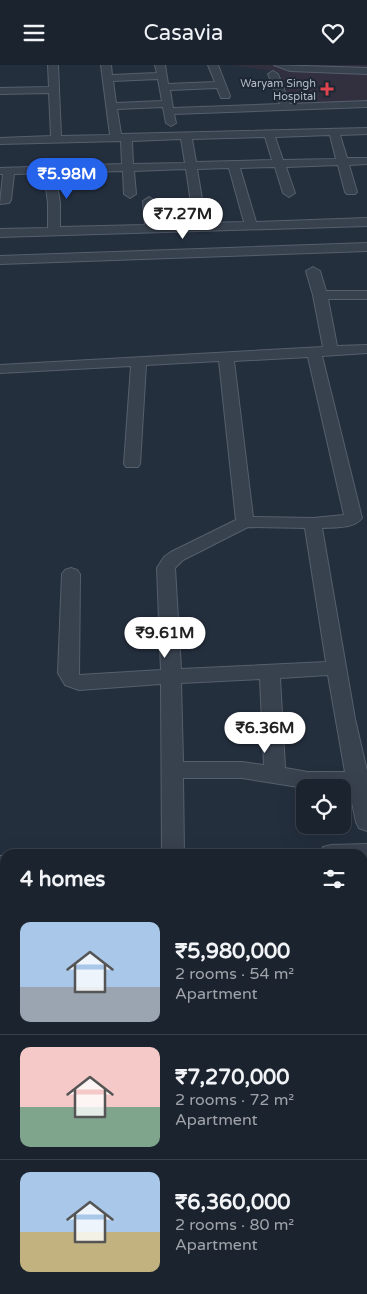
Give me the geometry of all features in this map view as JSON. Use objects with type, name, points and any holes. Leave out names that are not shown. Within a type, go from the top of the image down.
[{"type":"street","points":[[53,65],[56,139]]},
{"type":"street","points":[[106,65],[112,106],[129,169],[130,194]]},
{"type":"street","points":[[160,65],[168,107],[176,124],[190,167],[201,227]]},
{"type":"street","points":[[213,65],[230,109]]},
{"type":"street","points":[[279,65],[367,71]]},
{"type":"street","points":[[320,65],[367,67]]},
{"type":"street","points":[[273,74],[292,133]]},
{"type":"street","points":[[108,78],[161,76]]},
{"type":"street","points":[[164,87],[221,85]]},
{"type":"street","points":[[0,91],[54,91]]},
{"type":"street","points":[[112,106],[230,109],[367,104]]},
{"type":"street","points":[[0,141],[367,131]]},
{"type":"street","points":[[334,132],[351,192]]},
{"type":"street","points":[[269,134],[289,193]]},
{"type":"street","points":[[0,200],[6,200],[4,171],[367,161]]},
{"type":"street","points":[[234,165],[251,226]]},
{"type":"street","points":[[49,170],[54,203],[54,232]]},
{"type":"street","points":[[149,201],[152,229]]},
{"type":"street","points":[[0,233],[367,223]]},
{"type":"street","points":[[0,260],[367,247]]},
{"type":"street","points":[[313,271],[320,295],[331,351]]},
{"type":"street","points":[[320,295],[367,295]]},
{"type":"street","points":[[0,369],[367,349]]},
{"type":"street","points":[[173,849],[171,676],[166,568],[170,561],[177,556],[245,522],[348,522],[353,518],[314,351]]},
{"type":"street","points":[[226,356],[245,522]]},
{"type":"street","points":[[132,464],[139,361]]},
{"type":"street","points":[[313,523],[336,668],[367,822]]},
{"type":"street","points":[[71,574],[68,673],[72,680],[79,683],[171,676],[336,668]]},
{"type":"street","points":[[270,671],[275,775]]},
{"type":"street","points":[[172,770],[242,770],[308,780],[358,780]]},
{"type":"shaded area","name":"Waryam Singh Hospital","points":[[232,65],[367,65],[367,105],[293,106],[279,72]]},
{"type":"place","name":"Waryam Singh Hospital","points":[[327,89]]}]
